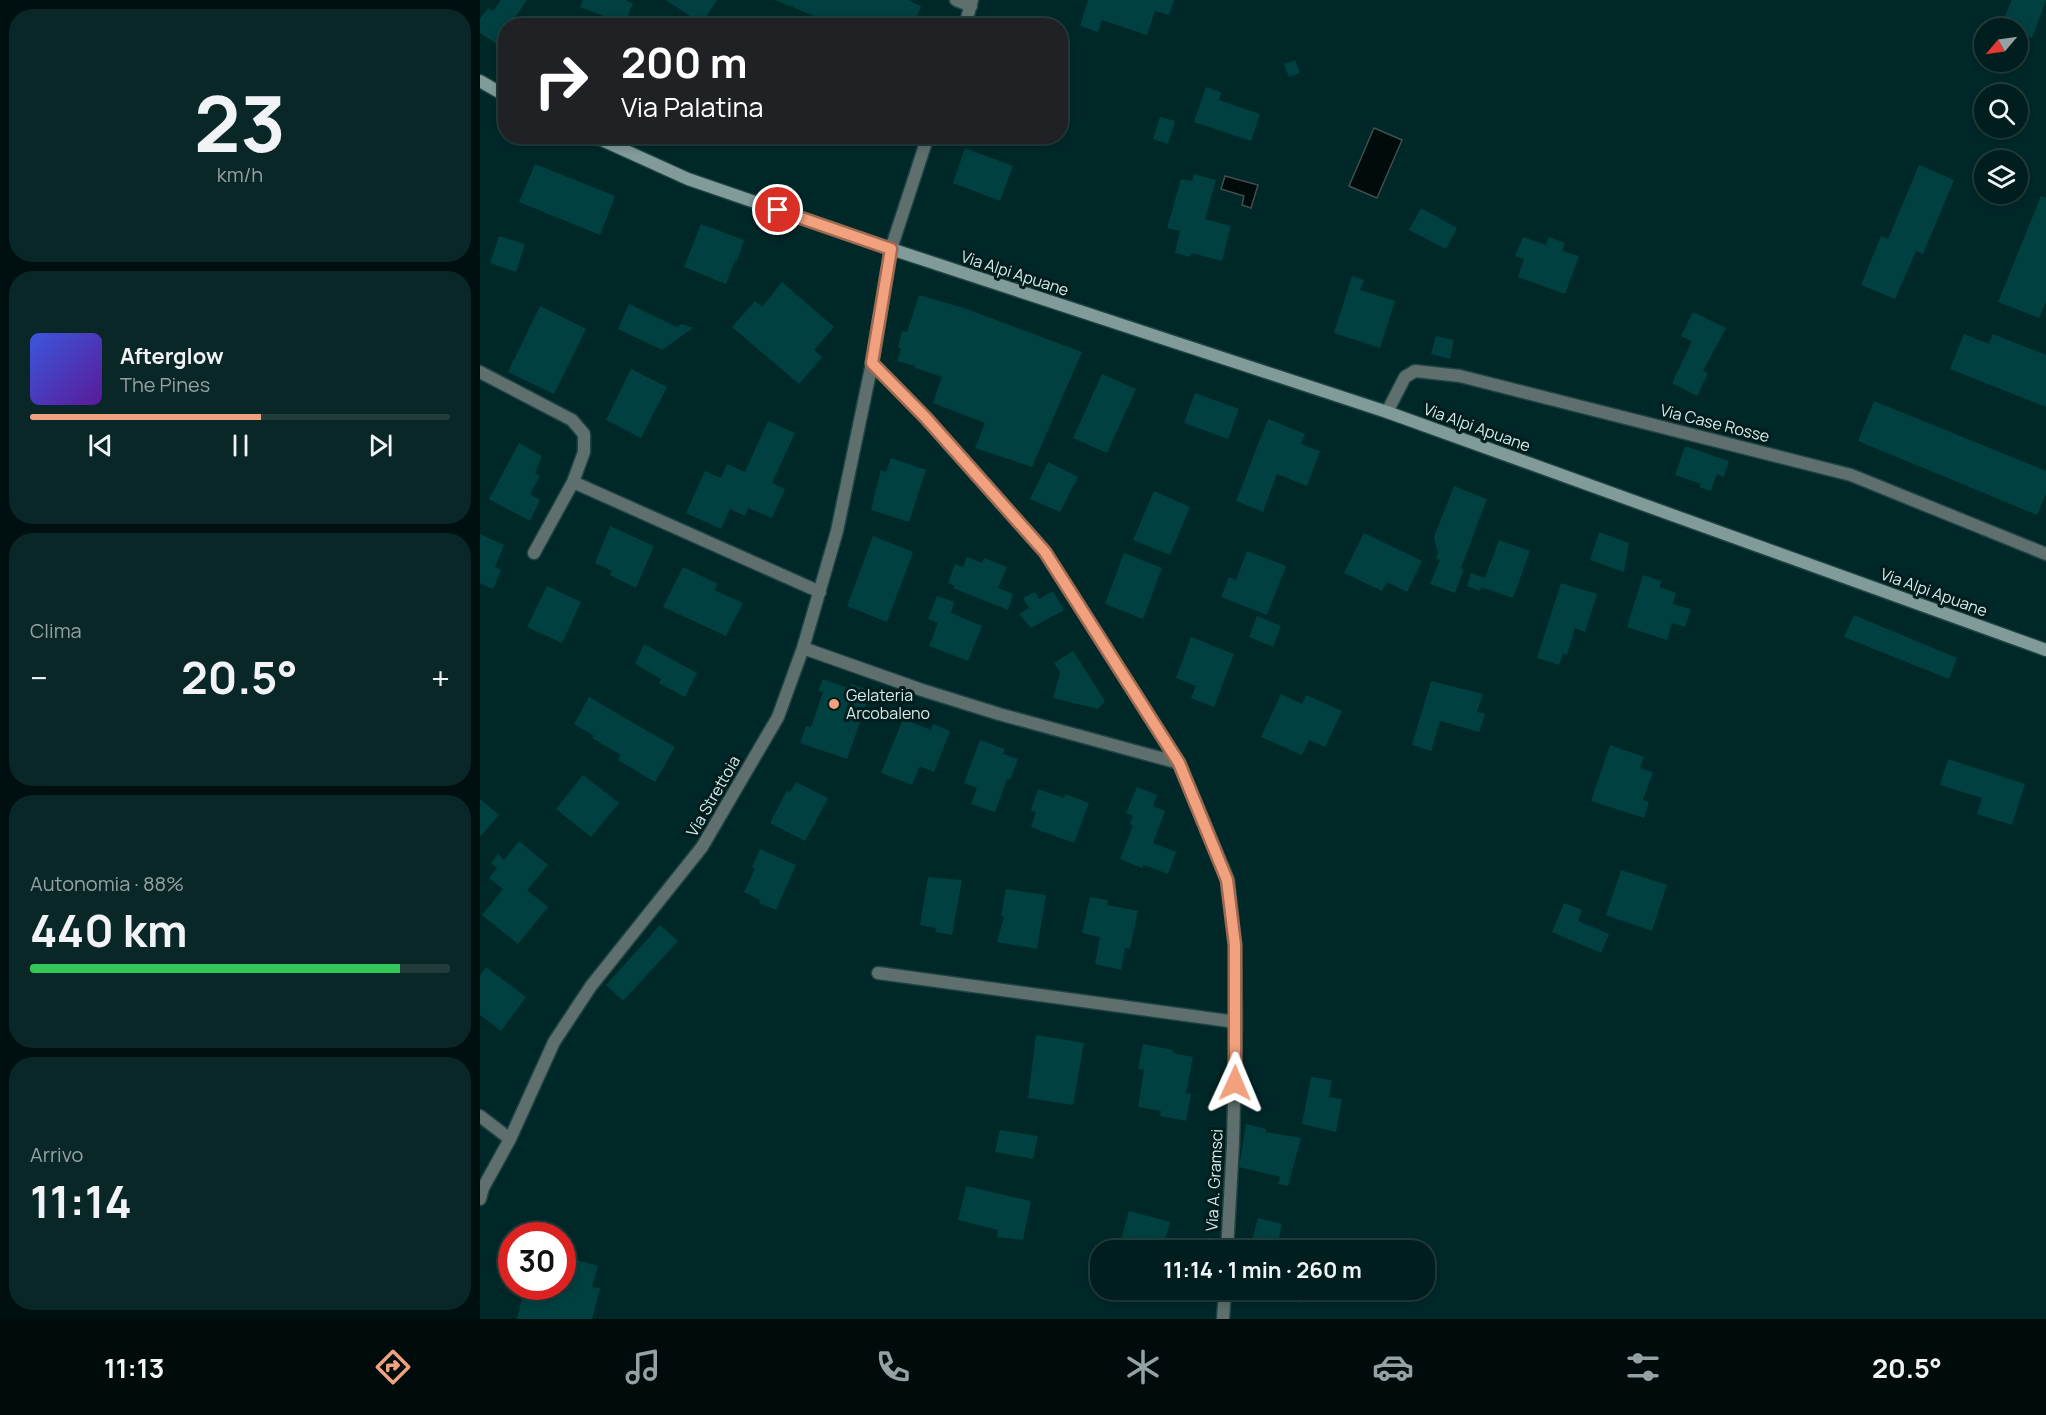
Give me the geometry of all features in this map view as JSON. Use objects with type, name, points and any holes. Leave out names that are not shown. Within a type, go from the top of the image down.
[{"type":"main road","points":[[480,81],[498,91]]},
{"type":"main road","name":"Via Alpi Apuane","points":[[611,144],[688,179],[891,249],[1387,412],[2046,651]]},
{"type":"street","points":[[956,0],[972,3],[967,18]]},
{"type":"street","name":"Via Strettoia","points":[[480,1199],[483,1188],[510,1139],[554,1042],[591,986],[702,847],[778,717],[803,648],[837,531],[872,363],[891,249],[925,144]]},
{"type":"street","name":"Via A. Gramsci","points":[[872,363],[926,418],[1045,552],[1179,763],[1227,880],[1235,945],[1236,1022],[1228,1240]]},
{"type":"street","name":"Via Case Rosse","points":[[1387,412],[1405,377],[1415,371],[1460,376],[1851,475],[2046,554]]},
{"type":"street","points":[[480,372],[572,420],[584,434],[584,452],[573,482],[534,553]]},
{"type":"street","points":[[573,482],[820,592]]},
{"type":"street","points":[[803,648],[922,690],[999,714],[1179,763]]},
{"type":"street","points":[[878,973],[1236,1022]]},
{"type":"street","points":[[480,1116],[510,1139]]},
{"type":"street","points":[[1223,1319],[1224,1300]]},
{"type":"shaded area","points":[[1374,128],[1402,140],[1377,198],[1349,186]]},
{"type":"shaded area","points":[[1225,176],[1258,185],[1251,208],[1242,205],[1244,196],[1221,189]]},
{"type":"building","points":[[501,0],[527,0],[515,18],[498,18],[497,44],[480,33],[480,19],[488,8],[493,11]]},
{"type":"building","points":[[583,0],[625,0],[633,3],[627,18],[609,18],[580,7]]},
{"type":"building","points":[[665,0],[717,0],[705,18],[694,18]]},
{"type":"building","points":[[775,0],[908,0],[921,6],[916,18],[819,18]]},
{"type":"building","points":[[1088,0],[1174,0],[1169,15],[1155,11],[1147,35],[1102,20],[1098,32],[1080,26]]},
{"type":"building","points":[[2012,0],[2046,0],[2032,38],[2028,37],[2028,18],[2004,18]]},
{"type":"building","points":[[1295,60],[1300,73],[1289,77],[1284,64]]},
{"type":"building","points":[[1206,87],[1221,92],[1219,100],[1260,114],[1251,141],[1194,122]]},
{"type":"building","points":[[1160,117],[1175,121],[1168,144],[1153,139]]},
{"type":"building","points":[[965,148],[1013,166],[1000,201],[953,183]]},
{"type":"building","points":[[535,164],[615,196],[600,235],[519,202]]},
{"type":"building","points":[[1919,165],[1954,180],[1923,254],[1916,251],[1895,299],[1861,285],[1881,236],[1888,239]]},
{"type":"building","points":[[1194,174],[1216,180],[1205,219],[1231,226],[1222,261],[1192,253],[1190,257],[1175,253],[1180,231],[1167,228],[1181,179],[1192,181]]},
{"type":"building","points":[[2041,196],[2046,198],[2046,302],[2039,318],[1998,302]]},
{"type":"building","points":[[1421,208],[1457,228],[1446,249],[1409,230]]},
{"type":"building","points":[[701,224],[744,240],[726,284],[684,267]]},
{"type":"building","points":[[499,236],[525,244],[516,272],[490,263]]},
{"type":"building","points":[[1523,237],[1546,245],[1549,237],[1565,243],[1562,251],[1579,256],[1565,294],[1518,277],[1524,259],[1515,256]]},
{"type":"building","points":[[1352,276],[1364,280],[1360,290],[1395,301],[1380,348],[1334,333]]},
{"type":"building","points":[[782,282],[834,327],[814,350],[822,357],[799,384],[732,327],[755,301],[762,307]]},
{"type":"building","points":[[919,295],[964,308],[1082,352],[1032,467],[975,448],[985,423],[933,403],[942,377],[897,361],[901,349],[898,347],[902,331],[907,332]]},
{"type":"building","points":[[629,304],[677,327],[682,324],[693,328],[662,350],[618,329]]},
{"type":"building","points":[[540,306],[586,329],[554,394],[508,372]]},
{"type":"building","points":[[1693,312],[1726,328],[1703,371],[1708,373],[1697,396],[1672,383],[1692,341],[1681,336]]},
{"type":"building","points":[[1964,334],[1989,344],[1993,334],[2046,355],[2046,407],[1950,369]]},
{"type":"building","points":[[1436,336],[1454,340],[1450,359],[1431,354]]},
{"type":"building","points":[[631,369],[667,387],[641,438],[606,420]]},
{"type":"building","points":[[1102,374],[1136,389],[1107,453],[1073,438]]},
{"type":"building","points":[[1195,393],[1239,409],[1228,439],[1184,423]]},
{"type":"building","points":[[1874,401],[2046,471],[2046,494],[2037,515],[1858,441]]},
{"type":"building","points":[[1268,419],[1305,434],[1301,444],[1320,451],[1307,486],[1277,474],[1263,512],[1236,501]]},
{"type":"building","points":[[768,421],[795,433],[772,483],[785,489],[772,518],[748,508],[745,516],[730,509],[721,529],[686,513],[705,471],[721,478],[727,464],[745,472]]},
{"type":"building","points":[[519,443],[542,456],[535,473],[540,476],[530,494],[540,500],[530,521],[489,499]]},
{"type":"building","points":[[1685,446],[1729,461],[1724,477],[1717,474],[1711,491],[1699,487],[1701,484],[1675,475]]},
{"type":"building","points":[[891,458],[926,470],[909,522],[871,510],[881,470],[886,472]]},
{"type":"building","points":[[1048,462],[1078,477],[1060,512],[1030,499]]},
{"type":"building","points":[[1454,486],[1487,499],[1461,568],[1464,569],[1455,593],[1430,584],[1440,560],[1436,559],[1438,553],[1434,537]]},
{"type":"building","points":[[1154,491],[1190,507],[1170,555],[1133,540]]},
{"type":"building","points":[[610,526],[654,546],[636,588],[610,575],[612,571],[595,563]]},
{"type":"building","points":[[1599,532],[1629,543],[1624,572],[1590,560]]},
{"type":"building","points":[[1364,533],[1422,561],[1407,592],[1387,582],[1382,591],[1344,573]]},
{"type":"building","points":[[480,534],[504,545],[495,567],[501,570],[493,589],[480,583]]},
{"type":"building","points":[[873,536],[913,552],[887,622],[847,606]]},
{"type":"building","points":[[1499,540],[1530,551],[1513,598],[1481,587],[1480,591],[1467,586],[1471,573],[1485,578]]},
{"type":"building","points":[[1247,551],[1286,566],[1267,615],[1221,597],[1229,577],[1236,580]]},
{"type":"building","points":[[1124,553],[1162,568],[1143,619],[1105,604]]},
{"type":"building","points":[[967,557],[982,563],[984,558],[1007,567],[998,588],[1013,594],[1008,610],[953,588],[955,586],[948,583],[955,564],[963,567]]},
{"type":"building","points":[[683,567],[718,584],[714,590],[743,603],[726,636],[663,607]]},
{"type":"building","points":[[1643,575],[1662,581],[1659,587],[1676,593],[1673,604],[1691,609],[1685,627],[1672,623],[1667,640],[1627,627]]},
{"type":"building","points":[[1561,583],[1597,594],[1585,632],[1575,628],[1567,655],[1563,654],[1559,665],[1537,658]]},
{"type":"building","points":[[547,586],[581,602],[562,643],[527,627]]},
{"type":"building","points":[[1053,591],[1064,610],[1031,628],[1019,614],[1029,608],[1023,598],[1035,592],[1039,599]]},
{"type":"building","points":[[937,596],[954,602],[951,613],[982,626],[968,661],[929,646],[938,623],[928,619]]},
{"type":"building","points":[[1854,615],[1957,658],[1949,679],[1844,637]]},
{"type":"building","points":[[1257,616],[1281,626],[1273,647],[1249,637]]},
{"type":"building","points":[[1191,637],[1234,654],[1214,707],[1191,698],[1196,686],[1176,678]]},
{"type":"building","points":[[644,644],[697,673],[685,697],[659,683],[661,679],[635,664]]},
{"type":"building","points":[[1073,651],[1105,701],[1098,709],[1053,698],[1060,672],[1054,663]]},
{"type":"building","points":[[823,679],[850,689],[851,684],[871,691],[847,759],[800,743],[806,726],[811,727],[823,692],[818,691]]},
{"type":"building","points":[[1431,681],[1483,694],[1477,712],[1485,714],[1479,732],[1440,721],[1431,751],[1412,745]]},
{"type":"building","points":[[1281,694],[1302,704],[1306,695],[1342,711],[1325,747],[1309,740],[1302,755],[1261,737]]},
{"type":"building","points":[[589,697],[675,747],[655,782],[618,760],[621,755],[574,724]]},
{"type":"building","points":[[903,719],[931,730],[933,724],[950,731],[934,772],[920,766],[912,785],[881,773]]},
{"type":"building","points":[[980,740],[1005,749],[1003,754],[1018,759],[1010,780],[1007,779],[995,812],[971,804],[977,788],[964,783]]},
{"type":"building","points":[[1610,745],[1644,757],[1640,768],[1653,772],[1643,800],[1649,802],[1644,818],[1591,801]]},
{"type":"building","points":[[1948,759],[2025,784],[2012,825],[1977,814],[1982,798],[1940,785]]},
{"type":"building","points":[[583,775],[619,803],[591,837],[556,809]]},
{"type":"building","points":[[796,782],[828,798],[805,841],[770,823],[787,790],[790,792]]},
{"type":"building","points":[[1137,787],[1157,795],[1153,806],[1165,811],[1153,843],[1176,852],[1168,874],[1144,865],[1142,868],[1120,859],[1133,826],[1130,824],[1133,816],[1126,813]]},
{"type":"building","points":[[1038,789],[1064,798],[1065,794],[1089,803],[1074,843],[1031,827],[1036,812],[1031,810]]},
{"type":"building","points":[[480,799],[499,815],[480,837]]},
{"type":"building","points":[[519,841],[548,865],[527,890],[548,907],[518,944],[482,915],[503,889],[489,878],[497,868],[491,863],[498,854],[504,860]]},
{"type":"building","points":[[760,849],[796,865],[776,910],[759,903],[760,900],[744,892],[755,869],[752,867]]},
{"type":"building","points":[[1621,870],[1667,885],[1652,931],[1606,915]]},
{"type":"building","points":[[928,877],[962,880],[952,935],[935,932],[936,928],[920,925]]},
{"type":"building","points":[[1006,889],[1046,895],[1037,949],[997,942],[1004,917],[1001,916]]},
{"type":"building","points":[[1090,897],[1108,900],[1107,905],[1138,911],[1130,949],[1125,948],[1121,970],[1095,964],[1100,937],[1082,933]]},
{"type":"building","points":[[1564,903],[1582,910],[1578,921],[1609,934],[1601,953],[1552,932]]},
{"type":"building","points":[[660,925],[678,941],[623,1001],[606,985]]},
{"type":"building","points":[[486,967],[526,997],[501,1031],[480,1015],[480,975]]},
{"type":"building","points":[[1036,1035],[1084,1043],[1073,1105],[1028,1098]]},
{"type":"building","points":[[1143,1044],[1193,1057],[1186,1093],[1191,1094],[1186,1121],[1160,1116],[1161,1111],[1138,1107],[1144,1070],[1138,1069]]},
{"type":"building","points":[[1311,1077],[1332,1080],[1329,1097],[1342,1099],[1336,1132],[1302,1124]]},
{"type":"building","points":[[1246,1124],[1266,1129],[1266,1132],[1301,1138],[1288,1186],[1278,1184],[1280,1177],[1239,1167]]},
{"type":"building","points":[[1000,1130],[1038,1136],[1033,1159],[995,1152]]},
{"type":"building","points":[[966,1186],[1031,1201],[1023,1240],[997,1237],[998,1230],[958,1220]]},
{"type":"building","points":[[1129,1211],[1170,1222],[1165,1240],[1121,1240]]},
{"type":"building","points":[[1258,1218],[1282,1224],[1278,1240],[1252,1240]]},
{"type":"building","points":[[576,1260],[598,1266],[592,1287],[600,1288],[592,1319],[517,1319],[522,1300],[576,1300]]},
{"type":"building","points":[[1283,1300],[1302,1300],[1301,1303]]},
{"type":"place","name":"Gelateria Arcobaleno","points":[[834,704]]},
{"type":"route","points":[[778,210],[891,249],[872,363],[926,418],[1045,552],[1179,763],[1227,880],[1235,945],[1235,1083]]}]
